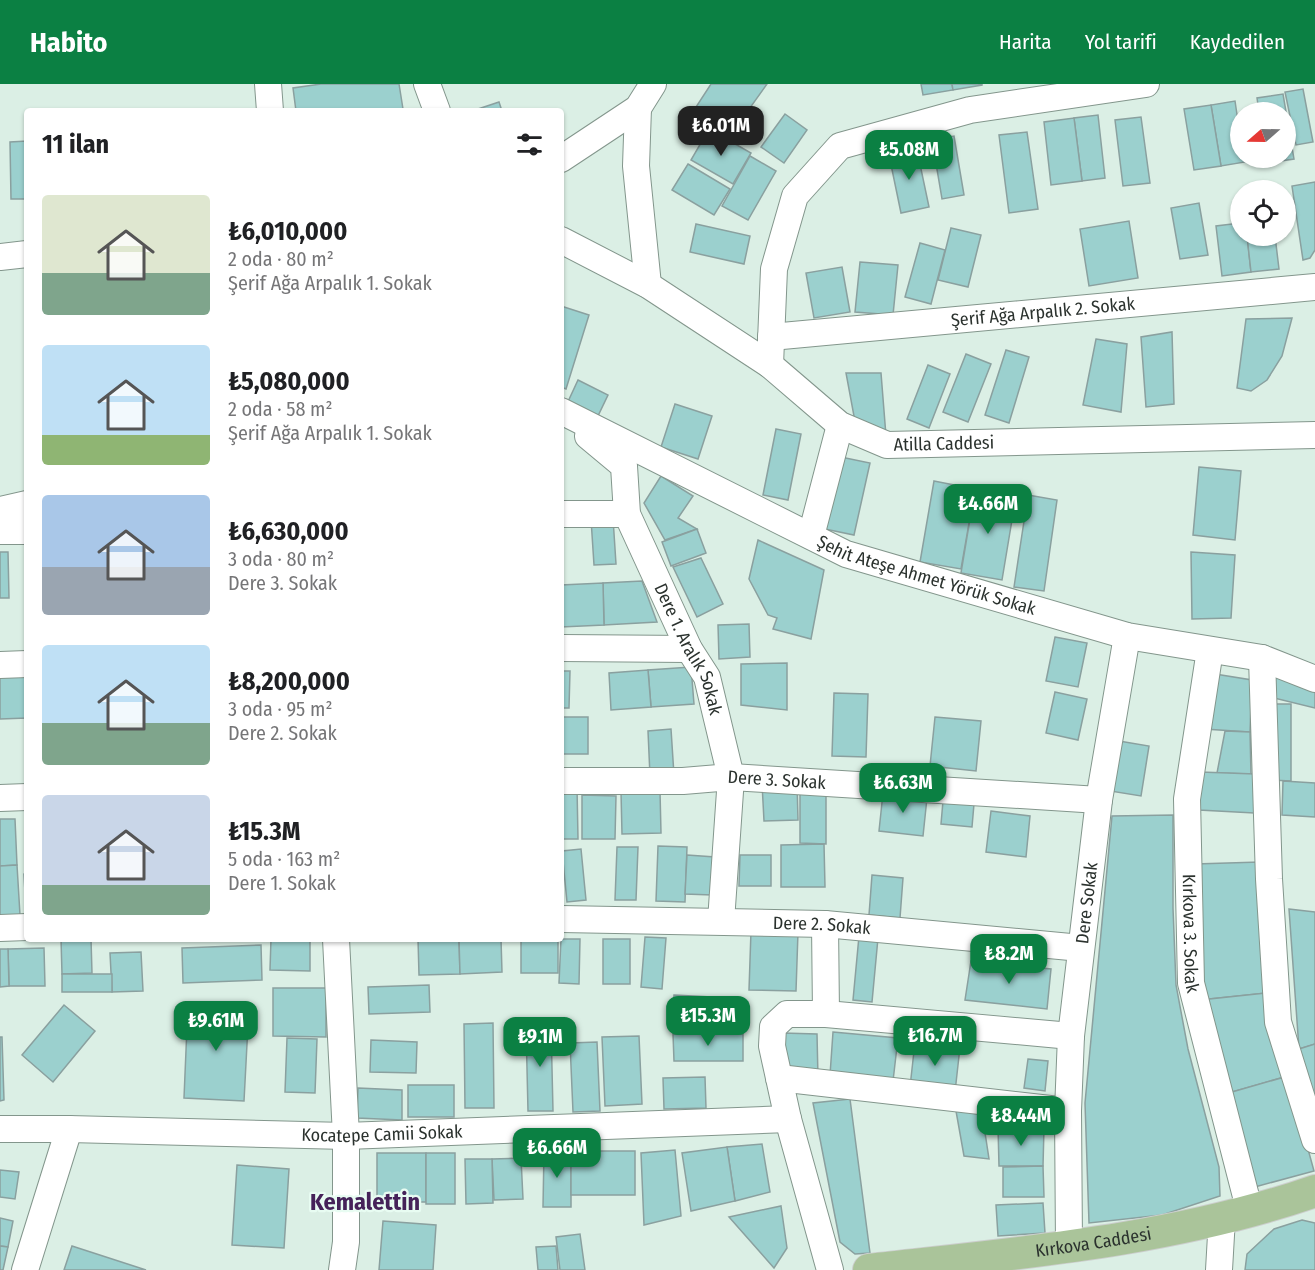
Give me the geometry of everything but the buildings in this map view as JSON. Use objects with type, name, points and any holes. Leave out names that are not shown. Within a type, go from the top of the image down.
[{"type":"main road","name":"Kırkova Caddesi","points":[[869,1270],[1005,1262],[1069,1246],[1143,1236],[1236,1215],[1266,1208],[1315,1191]]},
{"type":"street","points":[[268,84],[270,108]]},
{"type":"street","points":[[427,84],[436,108]]},
{"type":"street","points":[[564,157],[638,108],[653,84]]},
{"type":"street","points":[[770,365],[774,269],[795,196],[840,146],[970,110],[1146,84]]},
{"type":"street","points":[[638,108],[636,166],[648,285]]},
{"type":"street","name":"Atilla Caddesi","points":[[564,242],[648,285],[770,365],[840,425],[886,445],[1315,435]]},
{"type":"street","points":[[0,257],[24,254]]},
{"type":"street","name":"Şerif Ağa Arpalık 2. Sokak","points":[[771,337],[1315,288]]},
{"type":"street","name":"Şehit Ateşe Ahmet Yörük Sokak","points":[[564,413],[846,554],[1127,636],[1262,658],[1315,679]]},
{"type":"street","name":"Dere 1. Aralık Sokak","points":[[564,415],[624,466],[627,514],[689,649],[707,677],[731,777],[721,921]]},
{"type":"street","points":[[811,536],[840,425]]},
{"type":"street","points":[[0,510],[24,505]]},
{"type":"street","points":[[564,514],[627,514]]},
{"type":"street","points":[[0,531],[24,531]]},
{"type":"street","name":"Dere Sokak","points":[[1069,1246],[1068,1111],[1071,1036],[1100,800],[1127,636]]},
{"type":"street","points":[[564,648],[689,649]]},
{"type":"street","name":"Kırkova 3. Sokak","points":[[1210,650],[1187,799],[1191,983],[1236,1215],[1219,1270]]},
{"type":"street","points":[[1262,658],[1269,879],[1278,1022],[1315,1140]]},
{"type":"street","points":[[0,665],[24,664]]},
{"type":"street","name":"Dere 3. Sokak","points":[[564,781],[683,781],[731,777],[1100,800]]},
{"type":"street","points":[[0,798],[24,796]]},
{"type":"street","name":"Dere 2. Sokak","points":[[564,920],[825,924],[1081,948]]},
{"type":"street","points":[[825,924],[826,1014]]},
{"type":"street","points":[[0,928],[24,927]]},
{"type":"street","points":[[336,942],[346,1136],[346,1242],[342,1270]]},
{"type":"street","points":[[830,1270],[788,1119],[772,1046],[773,1027],[787,1014],[826,1014],[1071,1036]]},
{"type":"street","points":[[779,1078],[1068,1111]]},
{"type":"street","name":"Kocatepe Camii Sokak","points":[[0,1129],[346,1136],[788,1119]]},
{"type":"street","points":[[25,1270],[69,1129]]},
{"type":"district","name":"Kemalettin","points":[[365,1202]]}]
